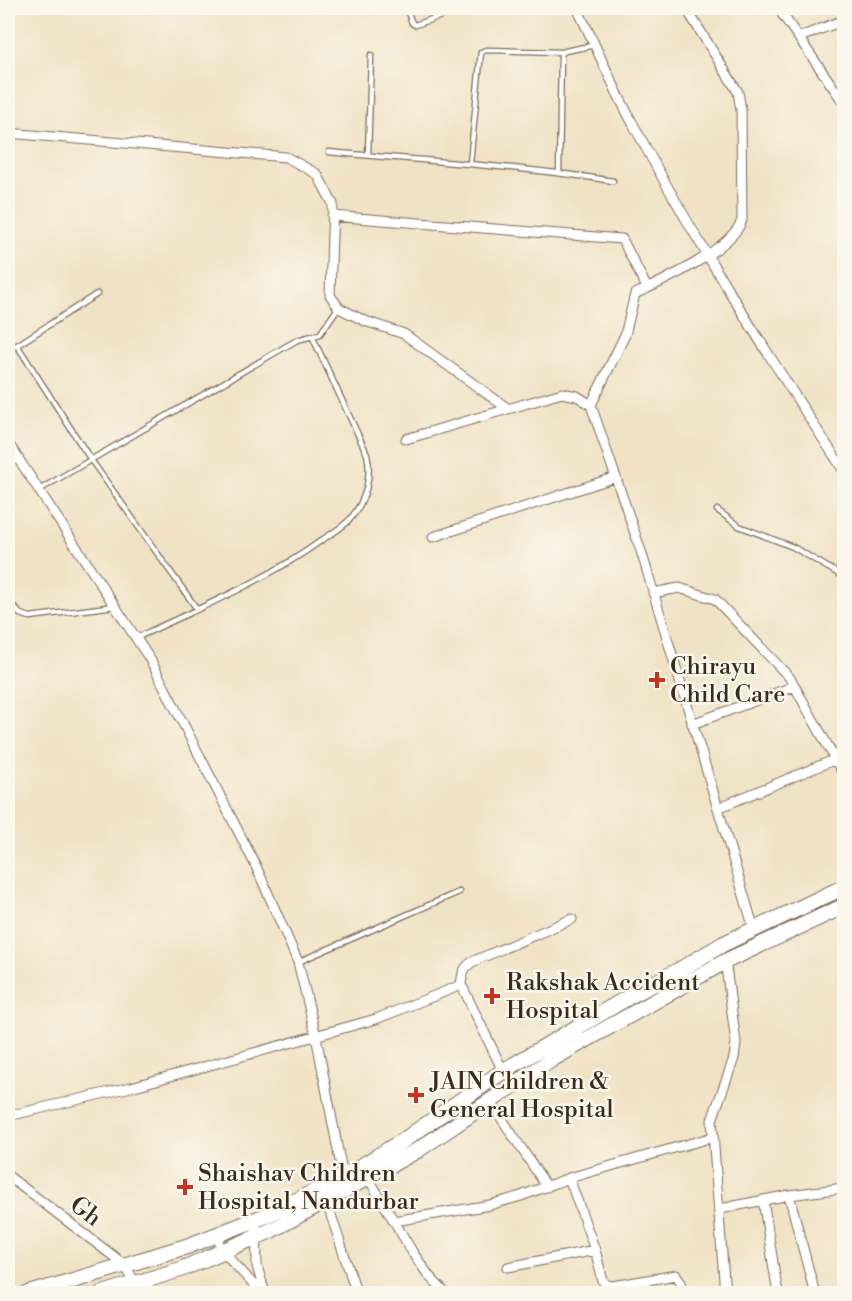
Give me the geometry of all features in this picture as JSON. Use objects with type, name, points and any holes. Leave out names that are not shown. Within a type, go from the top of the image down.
[{"type":"main road","points":[[365,1172],[404,1140],[504,1071],[723,944],[844,887]]},
{"type":"main road","points":[[28,1293],[170,1252],[344,1184],[365,1172],[418,1150],[554,1058],[726,962],[844,906]]},
{"type":"main road","points":[[101,1293],[182,1269],[224,1252],[326,1200],[344,1184]]},
{"type":"street","points":[[577,8],[632,122],[709,256],[750,327],[844,471]]},
{"type":"street","points":[[591,405],[624,335],[635,294],[709,256],[739,228],[742,220],[741,110],[734,84],[686,8]]},
{"type":"street","points":[[778,8],[844,103]]},
{"type":"street","points":[[800,37],[844,20]]},
{"type":"street","points":[[8,133],[286,158],[317,174],[333,204],[330,295],[339,308],[365,321],[404,334],[507,408]]},
{"type":"street","points":[[332,216],[622,239],[647,288]]},
{"type":"street","points":[[406,439],[562,393],[577,396],[591,405],[653,593],[754,929]]},
{"type":"street","points":[[8,443],[151,661],[255,864],[298,962],[316,1036],[344,1184]]},
{"type":"street","points":[[433,537],[616,477]]},
{"type":"street","points":[[653,593],[678,588],[715,599],[790,678],[844,775]]},
{"type":"street","points":[[692,724],[795,686]]},
{"type":"street","points":[[718,808],[836,759]]},
{"type":"street","points":[[504,1071],[461,986],[466,966],[572,919]]},
{"type":"street","points":[[723,944],[736,1043],[734,1058],[712,1120],[725,1293]]},
{"type":"street","points":[[8,1116],[131,1087],[376,1019],[461,986]]},
{"type":"street","points":[[490,1101],[547,1187]]},
{"type":"street","points":[[394,1221],[490,1205],[569,1179],[714,1137]]},
{"type":"street","points":[[365,1172],[429,1276],[446,1293]]},
{"type":"street","name":"Gh","points":[[8,1176],[125,1265],[135,1283]]},
{"type":"street","points":[[569,1179],[596,1250],[603,1281],[607,1285],[676,1275],[681,1282],[683,1293]]},
{"type":"street","points":[[720,1209],[789,1194],[844,1188]]},
{"type":"street","points":[[789,1194],[816,1293]]},
{"type":"street","points":[[326,1200],[357,1293]]},
{"type":"street","points":[[763,1200],[778,1293]]},
{"type":"street","points":[[256,1219],[257,1266],[263,1293]]},
{"type":"street","points":[[216,1235],[224,1252],[263,1293]]},
{"type":"street","points":[[508,1267],[596,1250]]},
{"type":"lane","points":[[406,8],[415,25],[464,8]]},
{"type":"lane","points":[[470,163],[481,52],[486,50],[563,52],[595,45]]},
{"type":"lane","points":[[559,172],[561,57],[563,52]]},
{"type":"lane","points":[[368,155],[371,55]]},
{"type":"lane","points":[[329,152],[559,172],[613,181]]},
{"type":"lane","points":[[8,351],[97,294]]},
{"type":"lane","points":[[39,490],[297,340],[323,331],[339,308]]},
{"type":"lane","points":[[136,638],[197,609],[305,552],[345,525],[357,511],[363,500],[369,472],[367,454],[312,336]]},
{"type":"lane","points":[[18,345],[91,460],[197,609]]},
{"type":"lane","points":[[717,510],[739,526],[794,547],[844,577]]},
{"type":"lane","points":[[8,598],[20,614],[30,617],[115,606]]},
{"type":"lane","points":[[298,962],[459,892]]},
{"type":"place","name":"Chirayu Child Care","points":[[657,680]]},
{"type":"place","name":"Rakshak Accident Hospital","points":[[492,996]]},
{"type":"place","name":"JAIN Children & General Hospital","points":[[416,1095]]},
{"type":"place","name":"Shaishav Children Hospital, Nandurbar","points":[[185,1187]]}]
